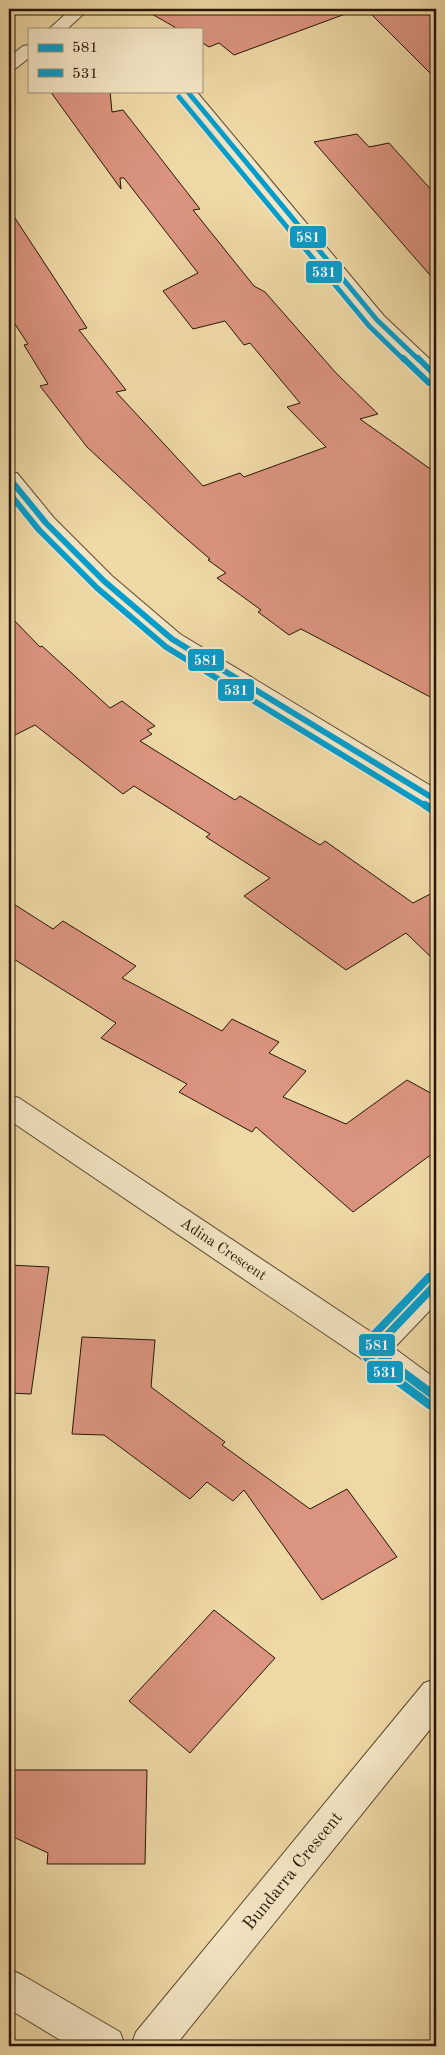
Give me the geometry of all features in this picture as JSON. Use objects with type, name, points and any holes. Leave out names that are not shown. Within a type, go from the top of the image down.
[{"type":"street","points":[[58,28],[81,9]]},
{"type":"street","points":[[9,65],[28,51]]},
{"type":"street","points":[[188,92],[377,320],[436,376]]},
{"type":"street","points":[[9,478],[46,523],[104,581],[172,639],[436,800]]},
{"type":"street","name":"Adina Crescent","points":[[9,1106],[373,1350],[436,1397]]},
{"type":"street","points":[[373,1350],[436,1284]]},
{"type":"street","name":"Bundarra Crescent","points":[[150,2046],[436,1695]]},
{"type":"street","points":[[9,1988],[106,2046]]},
{"type":"building","points":[[143,9],[347,9],[348,13],[234,55],[219,43],[209,47],[202,43],[202,28],[176,28]]},
{"type":"building","points":[[366,9],[436,9],[436,79]]},
{"type":"building","points":[[51,92],[110,92],[112,112],[123,110],[200,209],[193,210],[254,286],[265,292],[336,373],[378,414],[360,419],[436,473],[436,700],[301,629],[289,635],[258,612],[261,610],[217,578],[226,573],[208,560],[210,559],[87,447],[40,386],[48,384],[24,345],[28,344],[9,315],[9,209],[87,328],[79,330],[126,390],[116,392],[203,486],[240,473],[244,477],[326,447],[287,407],[300,403],[250,343],[244,345],[225,321],[193,329],[163,291],[198,273],[124,178],[120,178],[121,189]]},
{"type":"building","points":[[357,134],[369,147],[389,143],[436,195],[436,282],[314,142]]},
{"type":"building","points":[[9,615],[40,647],[42,646],[110,708],[122,701],[155,726],[147,730],[152,734],[140,741],[235,800],[240,796],[320,845],[325,841],[413,903],[436,891],[436,962],[406,933],[346,970],[244,896],[270,878],[206,837],[210,834],[134,786],[123,794],[35,725],[9,738]]},
{"type":"building","points":[[9,901],[53,929],[63,921],[136,966],[122,978],[222,1031],[232,1019],[279,1042],[269,1053],[306,1071],[283,1097],[346,1124],[407,1080],[436,1096],[436,1151],[353,1212],[256,1127],[252,1132],[179,1092],[187,1084],[101,1038],[116,1023],[9,956]]},
{"type":"building","points":[[9,1265],[49,1267],[31,1394],[9,1393]]},
{"type":"building","points":[[82,1337],[155,1340],[151,1387],[225,1442],[222,1445],[310,1509],[347,1489],[397,1557],[322,1600],[244,1490],[233,1501],[207,1482],[190,1499],[104,1435],[72,1434]]},
{"type":"building","points":[[214,1610],[275,1658],[190,1753],[129,1701]]},
{"type":"building","points":[[9,1770],[147,1770],[145,1864],[47,1864],[48,1853],[9,1835]]},
{"type":"transit line","name":"581","points":[[188,92],[377,320],[436,376]]},
{"type":"transit line","name":"531","points":[[179,97],[369,326],[429,383]]},
{"type":"transit line","name":"581","points":[[9,478],[46,523],[104,581],[172,639],[436,800]]},
{"type":"transit line","name":"531","points":[[9,493],[39,530],[97,588],[166,647],[431,809]]},
{"type":"transit line","name":"531","points":[[429,1277],[366,1343],[363,1350],[367,1358],[430,1405]]},
{"type":"transit line","name":"581","points":[[436,1284],[373,1350],[436,1397]]}]
